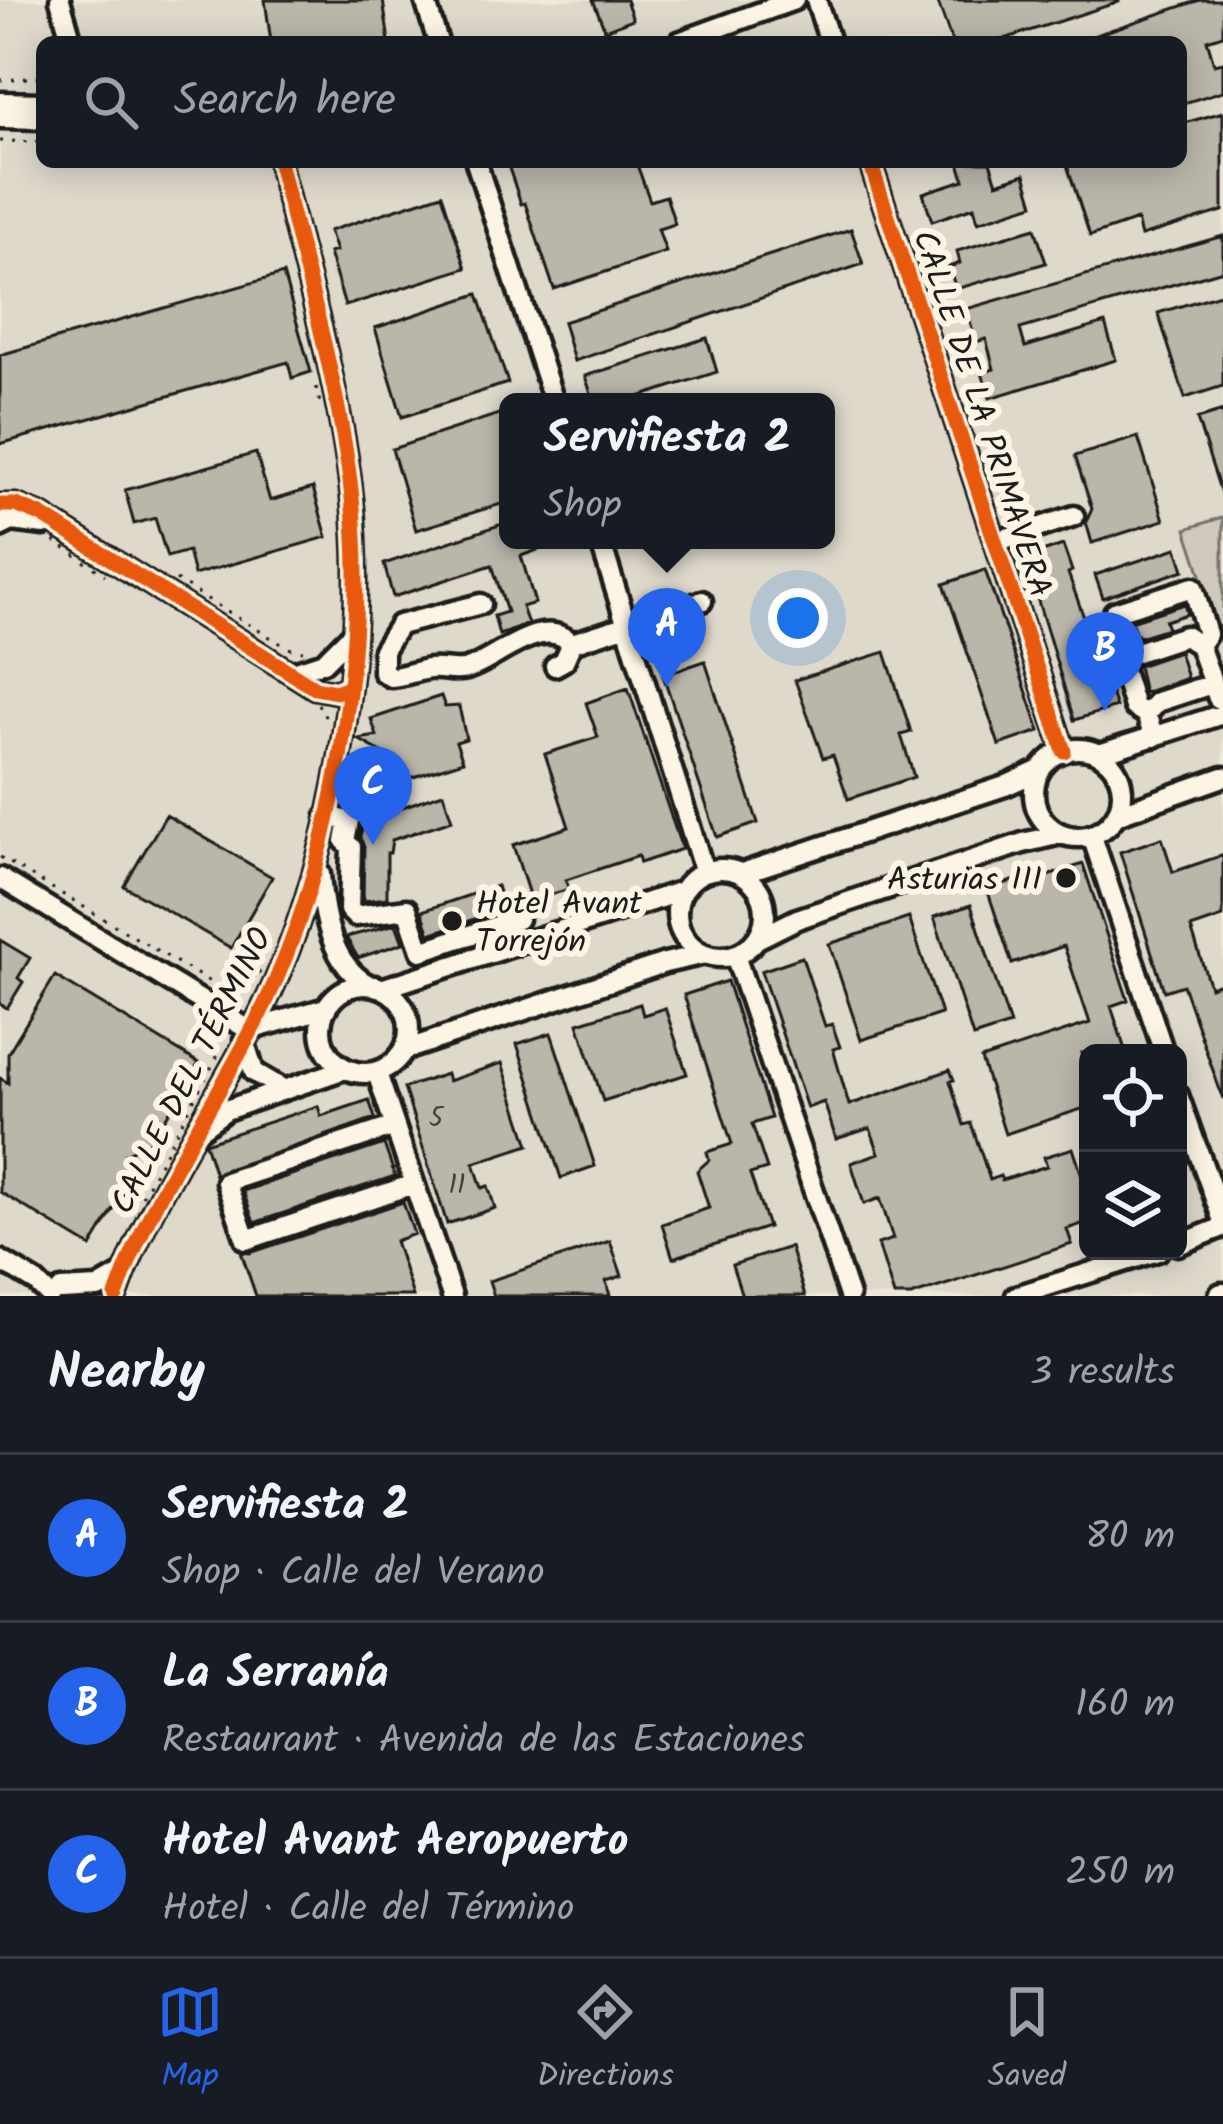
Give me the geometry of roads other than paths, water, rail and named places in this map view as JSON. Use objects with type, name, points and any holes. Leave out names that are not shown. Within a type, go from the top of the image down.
[{"type":"street","points":[[60,0],[70,36]]},
{"type":"street","points":[[424,0],[435,36]]},
{"type":"street","points":[[695,36],[794,0]]},
{"type":"street","points":[[816,0],[828,36]]},
{"type":"street","points":[[0,102],[36,103]]},
{"type":"street","points":[[0,118],[36,119]]},
{"type":"street","name":"CALLE DEL TÉRMINO","points":[[116,1296],[143,1226],[274,985],[305,907],[320,856],[336,726],[347,687],[356,559],[350,478],[280,168]]},
{"type":"street","points":[[478,168],[551,393]]},
{"type":"street","name":"CALLE DE LA PRIMAVERA","points":[[871,168],[1064,751]]},
{"type":"street","points":[[0,505],[30,509],[51,533]]},
{"type":"street","points":[[995,542],[1074,516]]},
{"type":"street","points":[[0,527],[25,521],[289,667],[338,680],[347,687],[316,695]]},
{"type":"street","points":[[603,549],[704,871]]},
{"type":"street","points":[[1154,737],[1146,714],[1134,707],[1122,668],[1128,655],[1114,612],[1193,586],[1207,623],[1208,634],[1199,645]]},
{"type":"street","points":[[555,666],[564,662],[572,644],[702,601]]},
{"type":"street","points":[[481,604],[399,625],[382,650],[383,672],[391,677],[431,668],[459,672],[548,633],[564,636],[572,644]]},
{"type":"street","points":[[289,667],[324,662],[353,632]]},
{"type":"street","points":[[1128,655],[1185,637],[1199,645],[1218,692],[1157,702],[1146,714]]},
{"type":"street","points":[[289,667],[316,695],[336,726]]},
{"type":"street","points":[[1100,754],[1223,714]]},
{"type":"street","points":[[742,873],[1005,787],[1040,770],[1064,751],[1085,749],[1113,764],[1123,799],[1118,814],[1106,829],[1092,836],[1060,834],[1036,809],[1034,785],[1040,770]]},
{"type":"street","points":[[1118,814],[1223,777]]},
{"type":"street","points":[[327,816],[349,821],[347,887],[349,910],[355,916],[407,908],[422,951],[518,919]]},
{"type":"street","points":[[405,1050],[665,962],[735,955],[797,919],[1060,834]]},
{"type":"street","points":[[1092,836],[1161,1044]]},
{"type":"street","points":[[188,1138],[226,1110],[345,1069],[377,1072],[391,1066],[405,1050],[410,1035],[401,1001],[351,976],[339,956],[322,906],[320,856]]},
{"type":"street","points":[[345,1069],[330,1057],[320,1025],[336,995],[350,987],[376,986],[682,891],[704,871],[727,868],[758,887],[764,925],[757,939]]},
{"type":"street","points":[[0,878],[246,1035],[254,1072],[283,1089]]},
{"type":"street","points":[[682,891],[676,909],[678,924],[690,945],[706,955]]},
{"type":"street","points":[[735,955],[849,1296]]},
{"type":"street","points":[[246,1035],[326,1008]]},
{"type":"street","points":[[377,1072],[452,1296]]},
{"type":"street","points":[[1187,1121],[1223,1224],[1187,1241]]},
{"type":"street","points":[[394,1126],[226,1182],[246,1240],[414,1184]]},
{"type":"street","points":[[0,1260],[55,1291],[98,1288],[124,1273]]},
{"type":"street","points":[[1016,1296],[1130,1260]]},
{"type":"place","name":"Servifiesta 2","points":[[667,687]]},
{"type":"place","name":"La Serranía","points":[[1105,711]]},
{"type":"place","name":"Hotel Avant Aeropuerto","points":[[373,845]]},
{"type":"place","name":"Asturias III","points":[[1066,878]]},
{"type":"place","name":"Hotel Avant Torrejón","points":[[452,921]]}]
